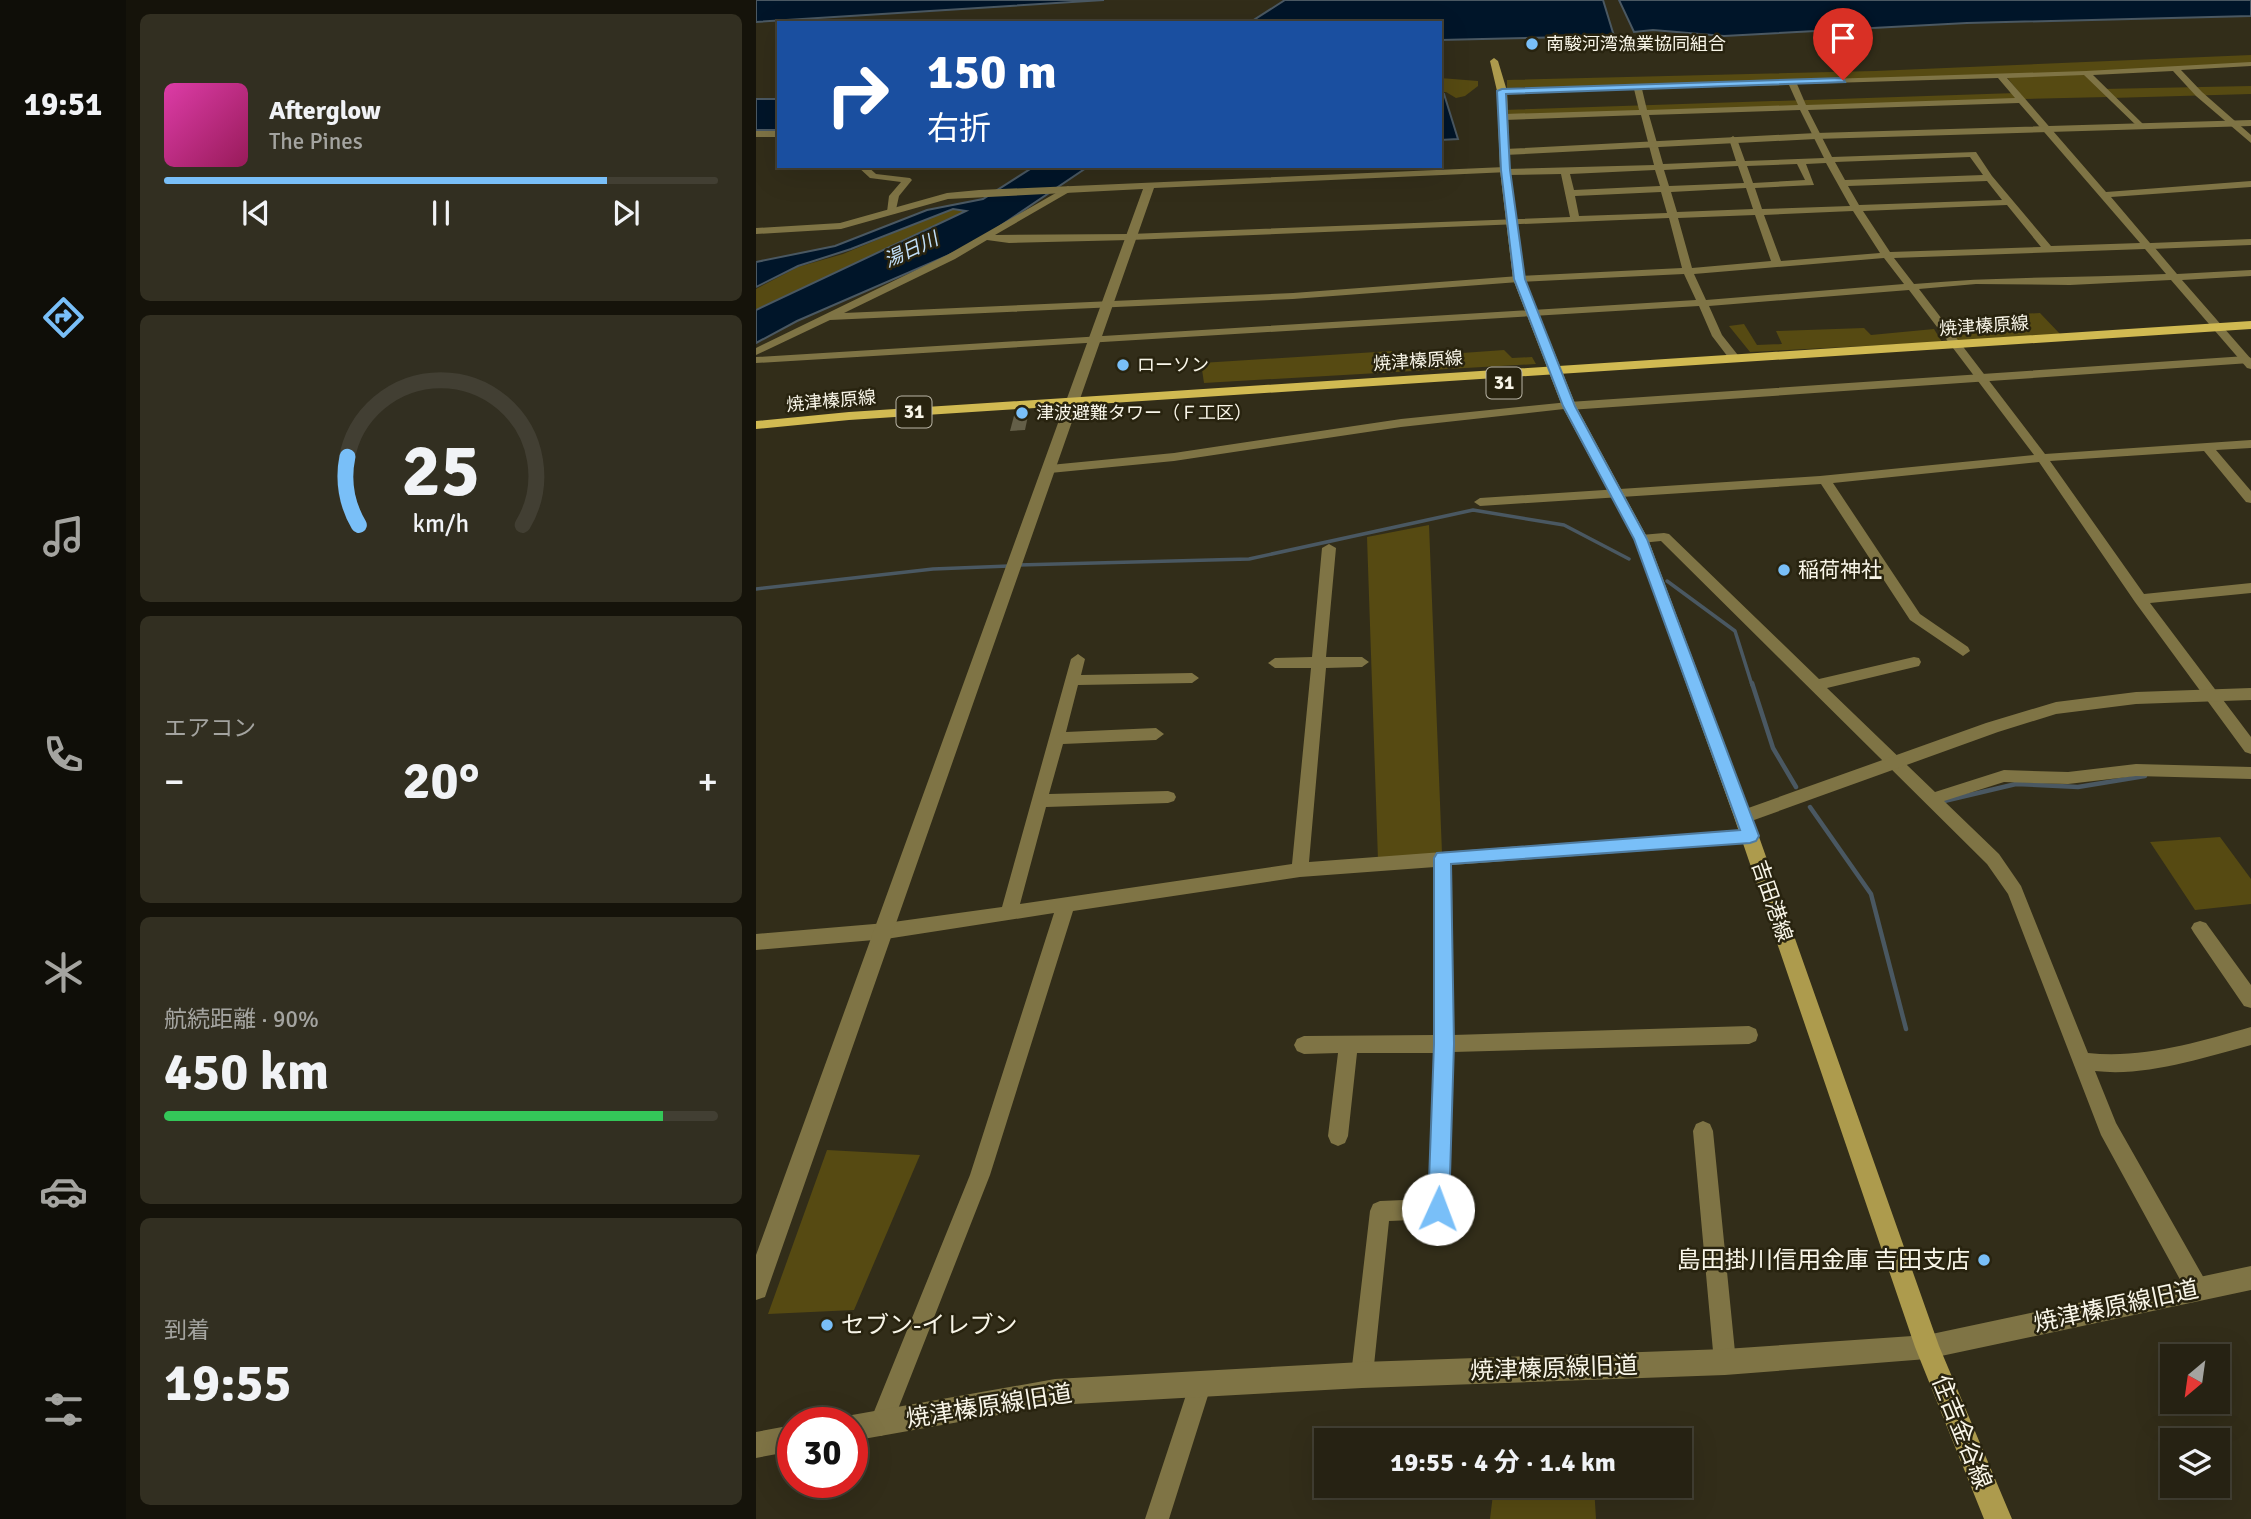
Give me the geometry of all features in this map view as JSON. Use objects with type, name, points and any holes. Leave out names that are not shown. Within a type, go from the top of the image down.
[{"type":"main road","name":"吉田港線","points":[[1494,61],[1502,91],[1505,171],[1519,279],[1569,406],[1641,539],[1747,826],[1927,1347]]},
{"type":"main road","name":"焼津榛原線","points":[[756,427],[849,416],[1070,406],[1957,350],[2222,331],[2251,325]]},
{"type":"main road","name":"焼津榛原線","points":[[2222,331],[2251,335]]},
{"type":"main road","name":"焼津榛原線","points":[[1557,374],[1735,359],[1957,350]]},
{"type":"main road","name":"住吉金谷線","points":[[1927,1347],[1997,1518]]},
{"type":"street","points":[[1502,91],[2086,73],[2251,64]]},
{"type":"street","points":[[2175,68],[2199,94],[2251,140]]},
{"type":"street","points":[[2086,73],[2140,126]]},
{"type":"street","points":[[2000,75],[2249,362]]},
{"type":"street","points":[[1792,82],[1816,136],[1856,208],[1887,255],[2042,458],[2140,599],[2251,748]]},
{"type":"street","points":[[1637,87],[1688,271],[1717,335],[1735,359]]},
{"type":"street","points":[[1504,117],[2022,100]]},
{"type":"street","points":[[1506,152],[1733,139],[2251,123]]},
{"type":"street","points":[[756,134],[777,134]]},
{"type":"street","points":[[1733,139],[1777,264]]},
{"type":"street","points":[[756,231],[841,226],[947,196],[1150,184],[1505,171],[1659,169],[1830,159],[1973,155],[2049,250]]},
{"type":"street","points":[[1570,193],[1811,183],[1800,161]]},
{"type":"street","points":[[863,168],[873,176],[907,180],[894,196],[892,212]]},
{"type":"street","points":[[1565,171],[1575,220]]},
{"type":"street","points":[[1844,183],[1989,178]]},
{"type":"street","points":[[756,1289],[886,931],[1150,184]]},
{"type":"street","points":[[2104,195],[2251,184]]},
{"type":"street","points":[[756,352],[951,257],[1066,189]]},
{"type":"street","points":[[986,237],[1009,240],[1130,237],[2011,202]]},
{"type":"street","points":[[827,317],[1293,296],[1519,279],[1688,271],[1887,255],[2251,242]]},
{"type":"street","points":[[756,360],[1701,304],[2006,279],[2070,282],[2251,273]]},
{"type":"street","points":[[1050,469],[1174,457],[1401,423],[1569,406],[1978,377],[2249,362]]},
{"type":"street","points":[[1480,502],[1824,479],[2042,458],[2251,444]]},
{"type":"street","points":[[2206,446],[2251,499]]},
{"type":"street","points":[[1824,479],[1915,617],[1963,650]]},
{"type":"street","points":[[1641,539],[1664,537],[1993,859],[2015,891],[2108,1128],[2197,1288]]},
{"type":"street","points":[[1300,870],[1329,548]]},
{"type":"street","points":[[2140,599],[2251,588]]},
{"type":"street","points":[[1009,912],[1078,659]]},
{"type":"street","points":[[1275,663],[1362,662]]},
{"type":"street","points":[[1817,685],[1914,662]]},
{"type":"street","points":[[1072,680],[1192,678]]},
{"type":"street","points":[[756,942],[886,931],[1300,870],[1747,826],[1993,727],[2056,708],[2136,698],[2251,694]]},
{"type":"street","points":[[1057,738],[1156,734]]},
{"type":"street","points":[[1932,799],[2004,776],[2068,778],[2136,770],[2251,773]]},
{"type":"street","points":[[1041,801],[1168,797]]},
{"type":"street","points":[[1362,1375],[1380,1211],[1438,1209],[1444,1044],[1443,858]]},
{"type":"street","points":[[881,1424],[980,1175],[1066,904]]},
{"type":"street","points":[[2200,928],[2251,1000]]},
{"type":"street","points":[[1304,1045],[1444,1044],[1749,1035]]},
{"type":"street","points":[[2082,1061],[2118,1065],[2200,1050],[2251,1036]]},
{"type":"street","points":[[1338,1136],[1349,1043]]},
{"type":"street","points":[[1703,1131],[1725,1362]]},
{"type":"street","name":"焼津榛原線旧道","points":[[868,1426],[1055,1392],[1362,1375],[1725,1362],[1927,1347],[2251,1278]]},
{"type":"street","points":[[1157,1519],[1200,1386]]},
{"type":"street","points":[[756,1444],[777,1441]]},
{"type":"shaded area","points":[[2251,55],[2251,64],[2086,73],[1507,88],[1507,80],[1875,71]]},
{"type":"shaded area","points":[[2084,74],[2108,97],[2024,99],[2006,76]]},
{"type":"shaded area","points":[[1442,78],[1478,81],[1478,86],[1465,96],[1456,98],[1442,92]]},
{"type":"shaded area","points":[[2251,86],[2251,94],[2111,98],[2102,89]]},
{"type":"shaded area","points":[[2016,93],[2022,100],[1504,117],[1503,110]]},
{"type":"shaded area","points":[[951,209],[967,211],[756,311],[756,289],[798,267],[843,254]]},
{"type":"shaded area","points":[[2040,313],[2060,334],[1957,341],[1949,329],[1981,328],[1982,316]]},
{"type":"shaded area","points":[[1744,324],[1757,345],[1782,344],[1776,331],[1864,328],[1871,335],[1934,329],[1942,342],[1750,352],[1729,326]]},
{"type":"shaded area","points":[[1504,350],[1512,358],[1532,357],[1536,364],[1204,383],[1201,363],[1392,351],[1392,358]]},
{"type":"shaded area","points":[[1429,525],[1442,853],[1378,860],[1367,537]]},
{"type":"shaded area","points":[[2220,837],[2251,879],[2251,904],[2195,910],[2150,842]]},
{"type":"shaded area","points":[[827,1150],[920,1155],[854,1310],[768,1314]]},
{"type":"shaded area","points":[[1493,1498],[1595,1498],[1596,1519],[1490,1519]]},
{"type":"water","points":[[756,0],[1104,0],[756,22]]},
{"type":"water","points":[[1285,0],[1603,0],[1614,36],[1442,40],[1442,21],[1252,21]]},
{"type":"water","points":[[1619,0],[2251,0],[2251,16],[1967,23],[1724,36],[1653,30],[1634,32]]},
{"type":"water","points":[[1442,94],[1444,94],[1458,139],[1442,140]]},
{"type":"water","points":[[756,99],[777,99],[777,130],[756,130]]},
{"type":"water","name":"湯日川","points":[[1032,168],[1086,168],[972,245],[797,321],[756,343],[756,310],[966,211],[953,209],[851,249],[798,266],[756,287],[756,262],[835,246],[927,210],[983,199]]},
{"type":"building","points":[[1029,411],[1025,430],[1010,431],[1015,412]]},
{"type":"waterway","points":[[1018,565],[1249,559],[1473,510],[1564,525],[1629,559]]},
{"type":"waterway","points":[[756,589],[933,569],[1009,566]]},
{"type":"waterway","points":[[1667,581],[1735,631],[1752,685]]},
{"type":"waterway","points":[[1752,683],[1773,748],[1796,787]]},
{"type":"waterway","points":[[1940,802],[2016,784],[2078,787],[2145,776]]},
{"type":"waterway","points":[[1810,807],[1871,894],[1906,1029]]},
{"type":"place","name":"南駿河湾漁業協同組合","points":[[1532,44]]},
{"type":"place","name":"ローソン","points":[[1123,365]]},
{"type":"place","name":"津波避難タワー（Ｆ工区）","points":[[1022,413]]},
{"type":"place","name":"稲荷神社","points":[[1784,570]]},
{"type":"place","name":"島田掛川信用金庫 吉田支店","points":[[1984,1260]]},
{"type":"place","name":"セブン-イレブン","points":[[827,1325]]},
{"type":"route","points":[[1438,1209],[1444,1044],[1443,858],[1750,836],[1641,539],[1569,406],[1519,279],[1505,170],[1502,91],[1843,80]]}]
